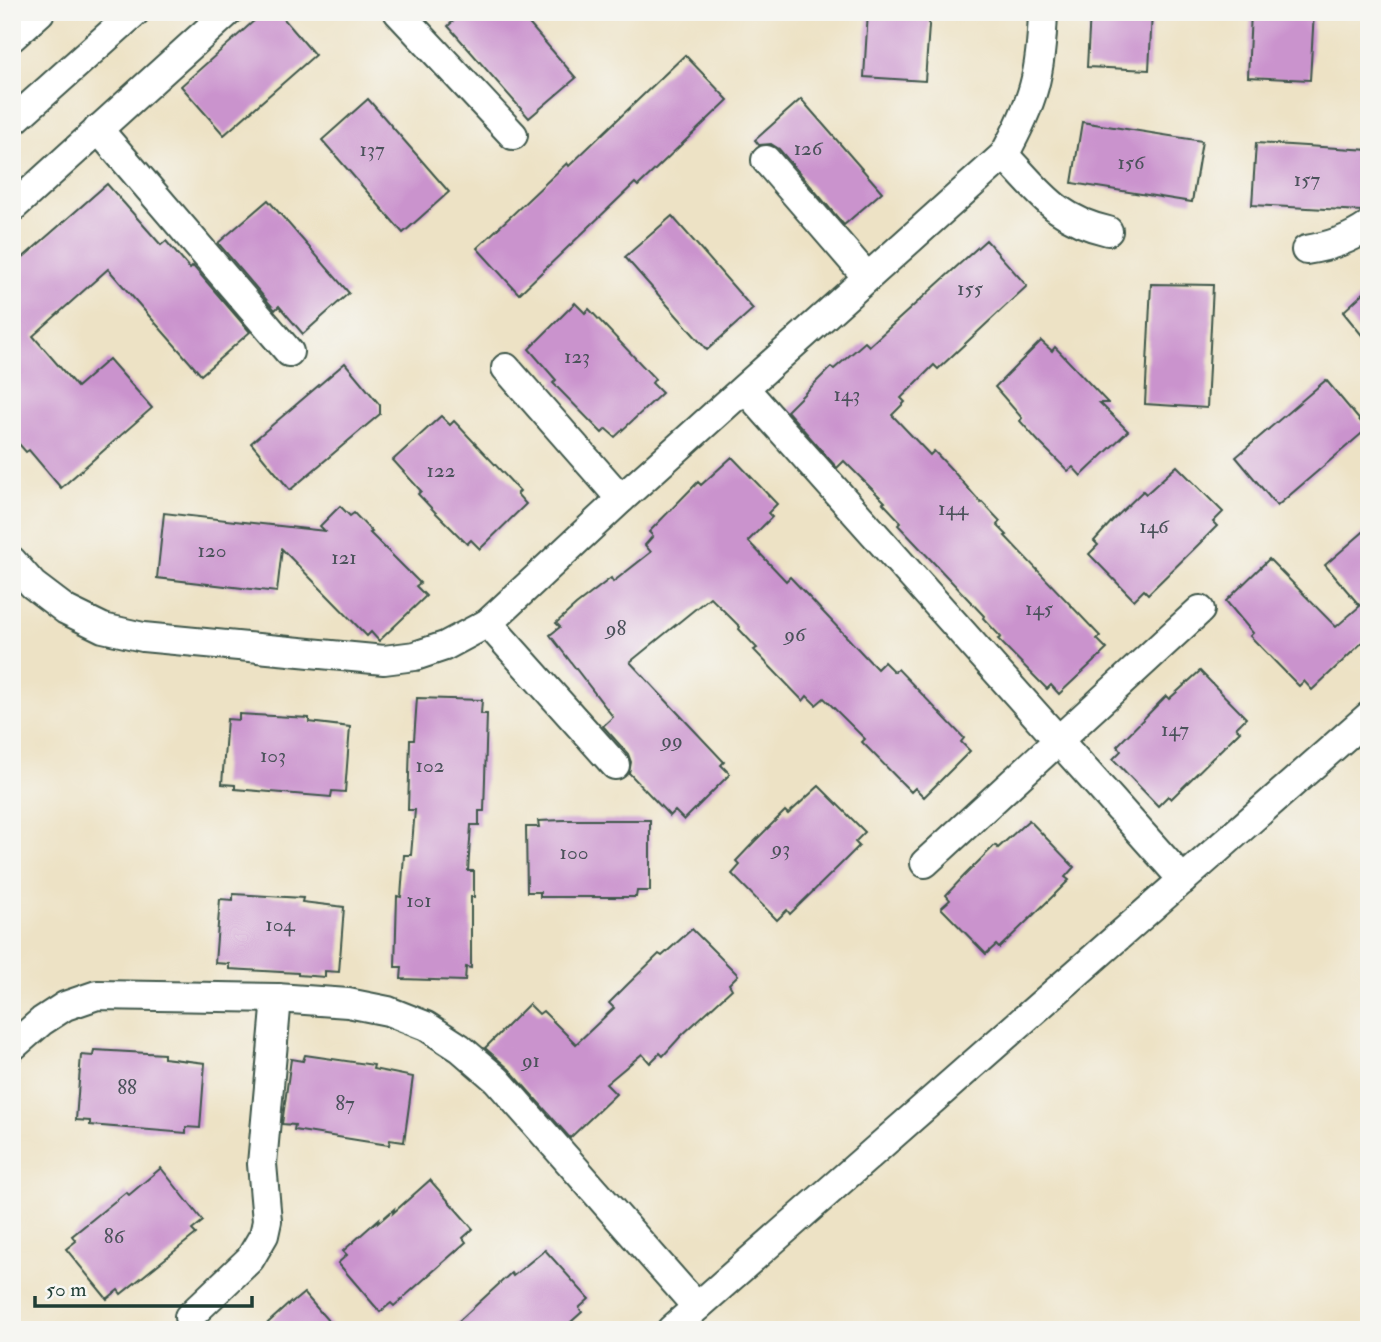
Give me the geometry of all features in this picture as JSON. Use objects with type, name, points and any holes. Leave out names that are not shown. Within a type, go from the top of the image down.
[{"type":"street","points":[[12,37],[40,12]]},
{"type":"street","points":[[12,122],[135,12]]},
{"type":"street","points":[[12,208],[229,12]]},
{"type":"street","points":[[398,12],[513,135]]},
{"type":"street","points":[[12,561],[33,585],[66,610],[103,628],[143,637],[384,660],[415,656],[445,646],[488,623],[621,499],[1004,155],[1024,119],[1037,82],[1043,12]]},
{"type":"street","points":[[97,129],[289,352]]},
{"type":"street","points":[[1004,155],[1056,209],[1084,225],[1108,231]]},
{"type":"street","points":[[766,160],[867,277]]},
{"type":"street","points":[[1306,250],[1346,240],[1369,226]]},
{"type":"street","points":[[506,368],[621,499]]},
{"type":"street","points":[[745,388],[1182,880]]},
{"type":"street","points":[[925,863],[1200,610]]},
{"type":"street","points":[[488,623],[615,765]]},
{"type":"street","points":[[671,1330],[1369,716]]},
{"type":"street","points":[[12,1047],[41,1021],[65,1006],[97,995],[277,998],[348,1003],[388,1010],[426,1026],[460,1048],[497,1080],[696,1307]]},
{"type":"street","points":[[189,1317],[250,1259],[264,1235],[267,1221],[262,1164],[277,998]]},
{"type":"building","points":[[264,12],[278,12],[315,55],[224,135],[181,86]]},
{"type":"building","points":[[463,12],[519,12],[576,78],[529,118],[448,26]]},
{"type":"building","points":[[868,12],[930,12],[925,81],[864,77]]},
{"type":"building","points":[[1090,12],[1152,12],[1149,70],[1087,67]]},
{"type":"building","points":[[1251,12],[1314,12],[1310,80],[1248,77]]},
{"type":"building","points":[[685,55],[728,100],[638,186],[635,183],[519,294],[477,248],[567,163],[569,166]]},
{"type":"building","points":[[368,99],[449,192],[403,233],[322,140]]},
{"type":"building","points":[[801,99],[882,192],[844,225],[779,149],[771,144],[759,145],[755,140]]},
{"type":"building","points":[[1082,122],[1202,141],[1192,202],[1072,183]]},
{"type":"building","points":[[1256,143],[1369,150],[1369,209],[1362,211],[1252,205]]},
{"type":"building","points":[[107,184],[161,245],[166,241],[190,269],[193,266],[250,332],[201,375],[108,269],[33,336],[77,387],[109,359],[152,408],[61,488],[29,450],[26,452],[12,436],[12,267]]},
{"type":"building","points":[[268,200],[349,293],[303,334],[279,306],[275,310],[218,243]]},
{"type":"building","points":[[672,216],[753,309],[707,350],[625,257]]},
{"type":"building","points":[[986,240],[1027,286],[938,369],[934,365],[901,398],[905,402],[892,415],[930,455],[934,451],[953,471],[1000,521],[997,525],[1007,535],[1005,536],[1100,636],[1097,639],[1107,649],[1059,694],[1051,685],[1047,689],[998,639],[1001,637],[984,616],[898,525],[901,522],[883,503],[885,502],[844,461],[837,468],[787,411],[831,367],[834,369],[865,342],[869,346]]},
{"type":"building","points":[[1151,284],[1213,285],[1207,408],[1145,404]]},
{"type":"building","points":[[1369,288],[1369,344],[1343,312]]},
{"type":"building","points":[[575,303],[585,313],[589,309],[655,379],[652,383],[662,393],[615,437],[606,429],[602,433],[553,383],[556,380],[529,349]]},
{"type":"building","points":[[1041,341],[1052,351],[1055,347],[1108,403],[1100,403],[1128,431],[1081,476],[1073,467],[1068,471],[1039,442],[995,387]]},
{"type":"building","points":[[345,363],[380,405],[380,414],[290,490],[251,443]]},
{"type":"building","points":[[1326,380],[1367,429],[1277,506],[1236,457]]},
{"type":"building","points":[[441,416],[450,425],[454,421],[520,491],[517,494],[526,504],[480,549],[471,540],[467,544],[435,512],[418,494],[421,491],[393,460]]},
{"type":"building","points":[[732,457],[777,504],[768,513],[772,517],[748,541],[786,581],[790,577],[877,669],[884,662],[894,672],[898,669],[964,738],[961,742],[970,751],[924,797],[915,788],[911,792],[862,742],[865,739],[824,698],[816,705],[807,696],[803,701],[754,650],[757,648],[740,627],[710,597],[630,662],[724,762],[721,765],[730,774],[684,820],[675,811],[670,816],[629,773],[631,762],[628,754],[603,726],[613,717],[550,635],[560,627],[556,623],[576,605],[611,578],[613,582],[651,552],[645,545],[653,536],[649,532],[698,482],[701,485]]},
{"type":"building","points":[[1177,466],[1223,512],[1213,522],[1217,526],[1198,545],[1148,594],[1144,590],[1134,600],[1089,554],[1098,545],[1094,541],[1112,521],[1143,491],[1146,494]]},
{"type":"building","points":[[340,506],[350,516],[354,513],[420,583],[416,586],[426,596],[379,641],[371,632],[367,636],[282,549],[277,592],[157,578],[164,513],[325,531],[320,526]]},
{"type":"building","points":[[1369,527],[1369,636],[1312,690],[1304,681],[1299,686],[1250,636],[1253,633],[1226,601],[1269,559],[1336,627],[1360,606],[1325,565]]},
{"type":"building","points":[[1200,671],[1246,718],[1236,728],[1240,731],[1171,799],[1168,796],[1158,806],[1113,759],[1121,751],[1117,746],[1166,696],[1169,699]]},
{"type":"building","points":[[417,698],[482,700],[481,714],[487,714],[484,811],[479,811],[479,825],[471,825],[468,871],[474,871],[474,897],[471,897],[471,968],[466,967],[465,981],[401,979],[402,967],[395,967],[397,896],[401,897],[404,855],[411,855],[415,810],[408,810],[410,740],[414,740]]},
{"type":"building","points":[[239,714],[309,718],[309,722],[350,727],[345,792],[332,791],[331,797],[235,789],[235,785],[222,784],[227,719],[239,720]]},
{"type":"building","points":[[819,786],[865,832],[855,842],[859,846],[840,865],[790,914],[787,910],[777,920],[732,874],[740,865],[736,861],[785,811],[788,814]]},
{"type":"building","points":[[650,820],[650,891],[637,891],[636,897],[540,897],[540,892],[527,892],[526,827],[539,827],[538,821]]},
{"type":"building","points":[[1029,820],[1074,867],[1065,877],[1069,880],[1050,899],[999,948],[996,945],[986,954],[941,908],[950,900],[946,895],[995,845],[998,848]]},
{"type":"building","points":[[233,894],[303,898],[302,902],[344,907],[339,972],[325,971],[325,977],[229,969],[229,964],[215,963],[220,899],[233,900]]},
{"type":"building","points":[[692,929],[738,975],[729,984],[732,989],[663,1056],[660,1053],[650,1063],[642,1054],[606,1084],[616,1094],[570,1138],[509,1069],[485,1048],[529,1004],[539,1014],[543,1011],[576,1044],[614,1008],[609,1003],[628,984],[659,954],[662,956]]},
{"type":"building","points":[[94,1050],[164,1054],[164,1058],[205,1063],[200,1128],[186,1127],[186,1133],[90,1125],[90,1121],[76,1120],[81,1055],[93,1056]]},
{"type":"building","points":[[305,1055],[374,1065],[373,1069],[413,1077],[404,1142],[390,1140],[389,1145],[294,1130],[295,1125],[282,1124],[291,1059],[303,1061]]},
{"type":"building","points":[[161,1168],[203,1221],[192,1230],[196,1234],[121,1294],[118,1290],[107,1299],[66,1249],[76,1241],[72,1236],[126,1192],[129,1195]]},
{"type":"building","points":[[430,1180],[473,1229],[463,1238],[466,1242],[394,1306],[391,1303],[380,1312],[338,1263],[347,1255],[343,1251],[394,1209],[393,1213]]},
{"type":"building","points":[[545,1250],[589,1299],[579,1308],[582,1312],[562,1330],[449,1330],[511,1273],[513,1276]]},
{"type":"building","points":[[304,1293],[336,1330],[260,1330],[291,1302]]}]
